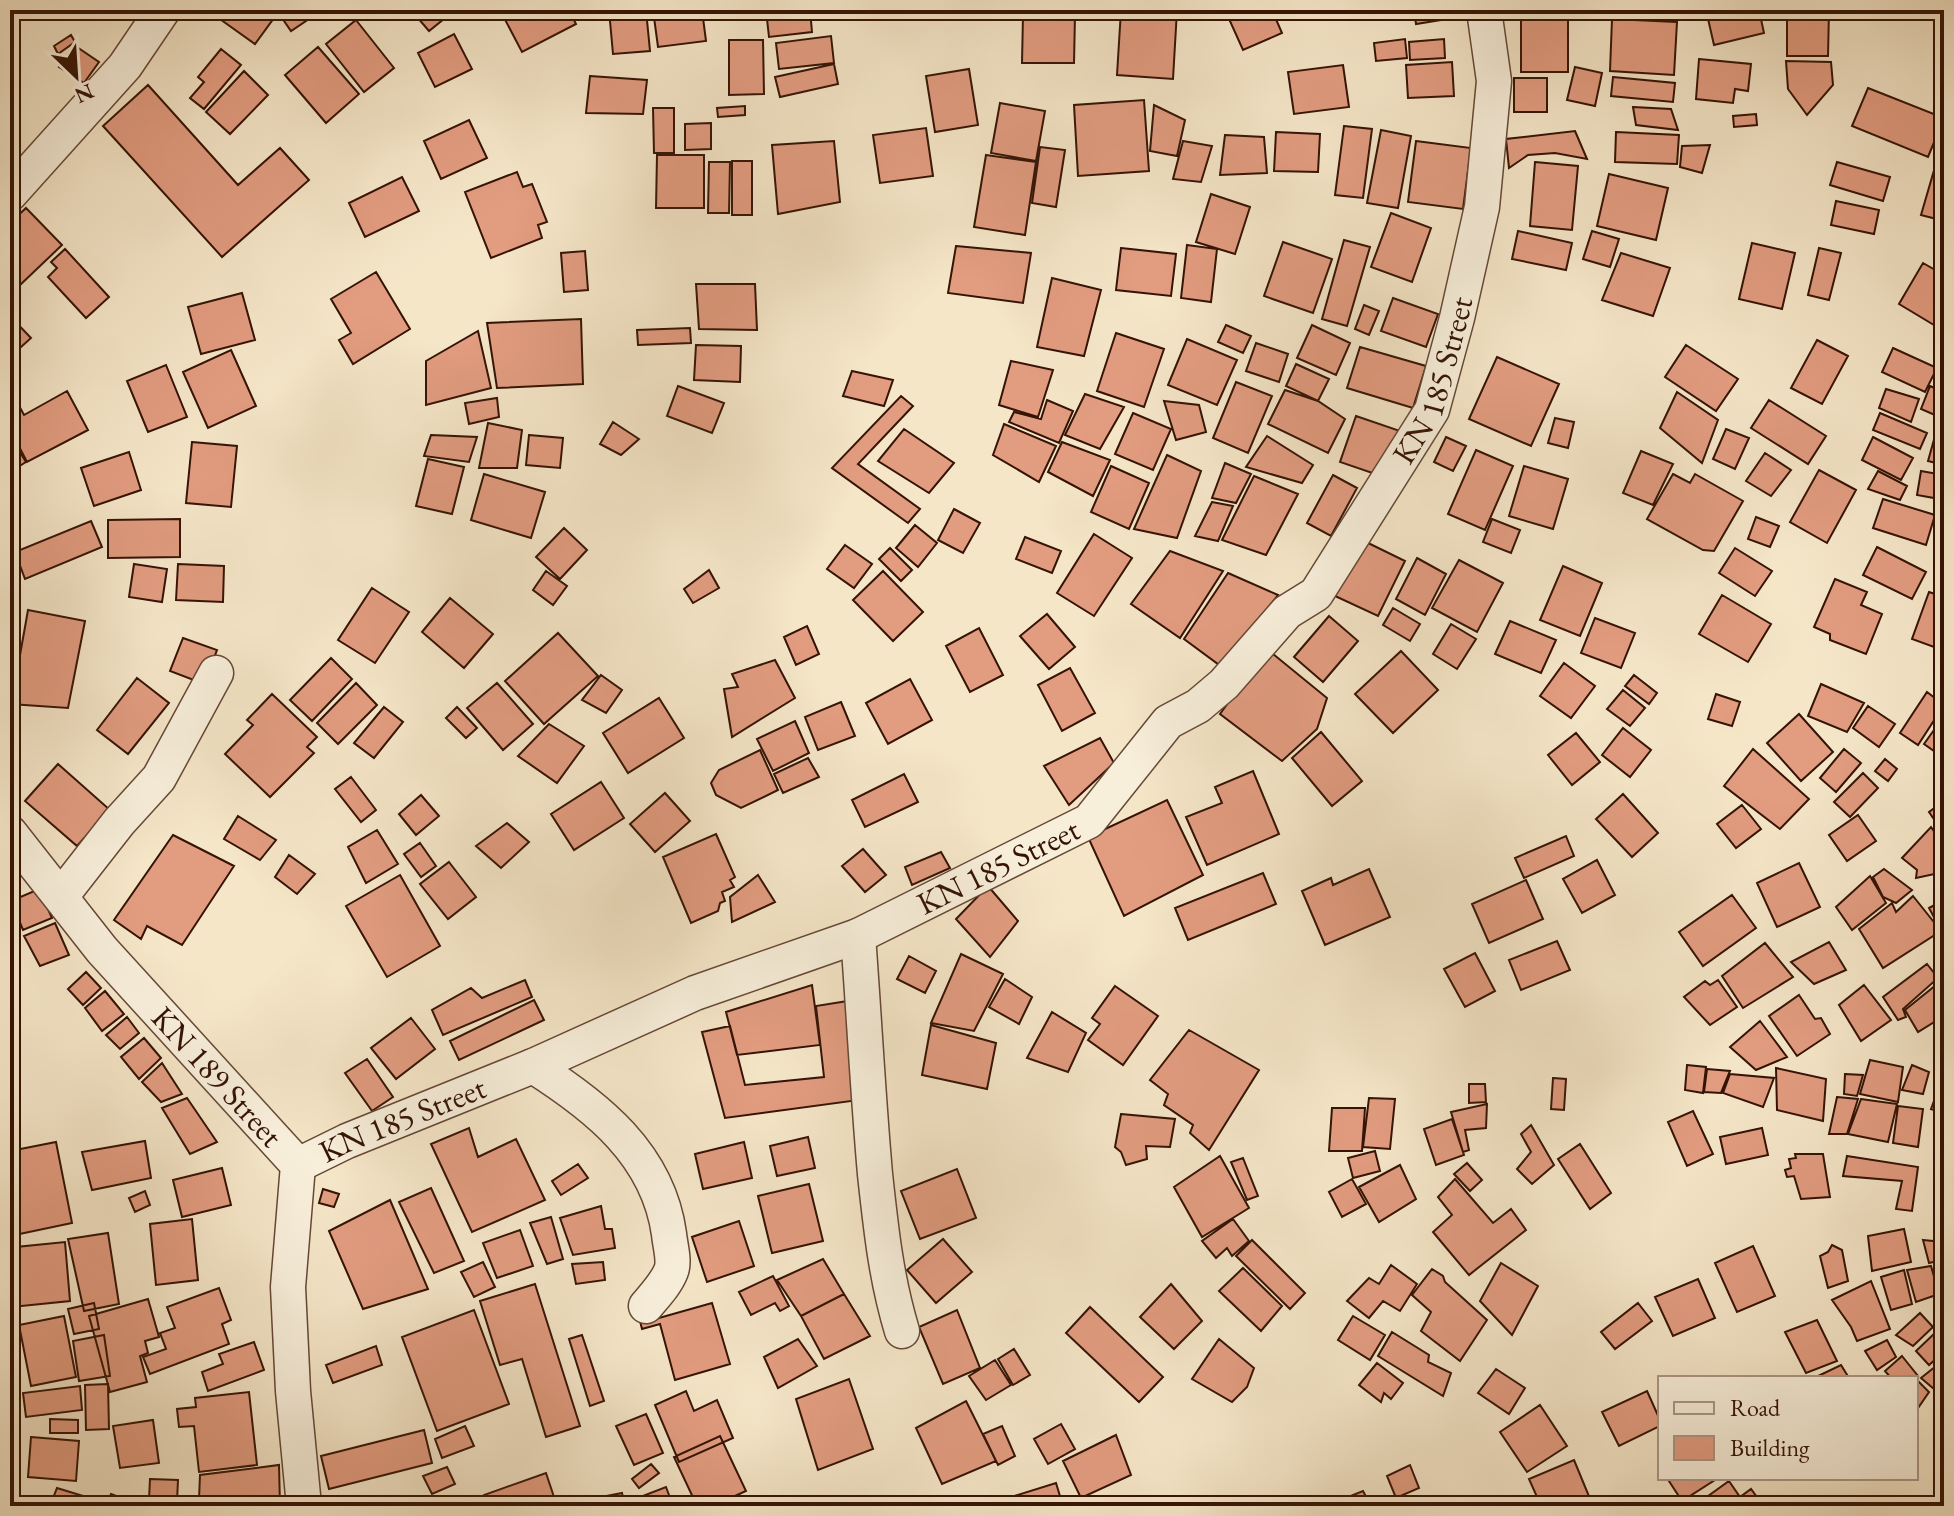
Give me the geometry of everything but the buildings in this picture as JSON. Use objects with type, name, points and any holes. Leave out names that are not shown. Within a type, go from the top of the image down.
[{"type":"street","points":[[10,194],[125,66],[163,10]]},
{"type":"street","name":"KN 185 Street","points":[[298,1165],[347,1141],[533,1066],[695,993],[858,936],[1089,821],[1168,722],[1198,706],[1224,684],[1287,612],[1316,594],[1432,410],[1482,207],[1494,81],[1484,10]]},
{"type":"street","points":[[62,895],[119,822],[159,778],[216,673]]},
{"type":"street","name":"KN 189 Street","points":[[10,833],[62,895],[102,950],[298,1165],[288,1287],[293,1391],[304,1506]]},
{"type":"street","points":[[858,936],[881,1239],[889,1289],[902,1331]]},
{"type":"street","points":[[533,1066],[583,1098],[625,1138],[652,1175],[668,1224],[673,1267],[646,1306]]}]
